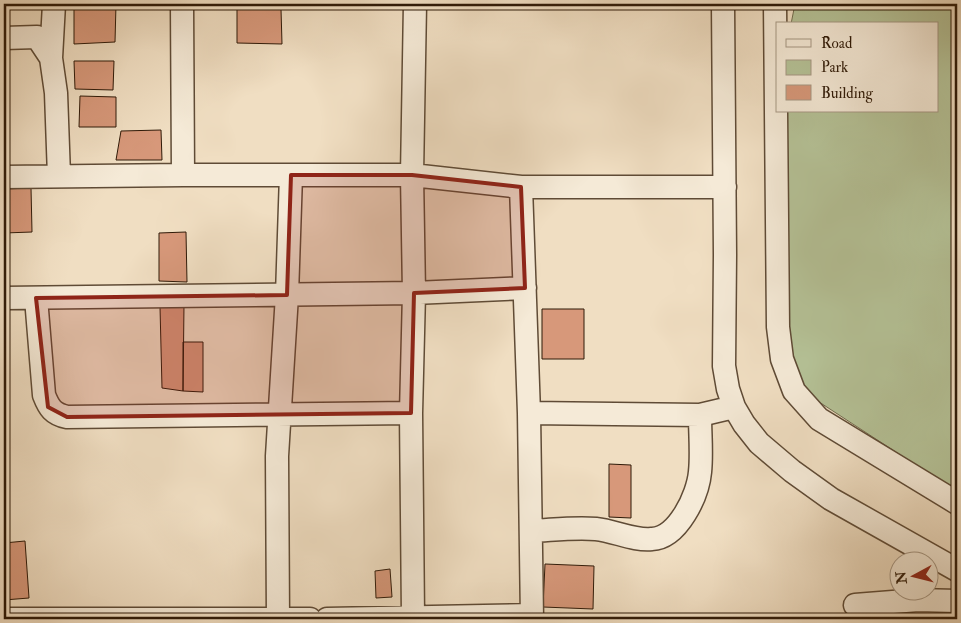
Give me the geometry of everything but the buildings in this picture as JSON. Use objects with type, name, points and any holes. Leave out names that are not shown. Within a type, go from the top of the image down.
[{"type":"street","points":[[54,4],[51,58],[56,93],[59,176]]},
{"type":"street","points":[[182,4],[183,175]]},
{"type":"street","points":[[413,617],[411,413],[414,293],[412,175],[415,4]]},
{"type":"street","points":[[724,4],[724,366],[728,389],[734,407],[759,443],[792,471],[831,499],[957,570]]},
{"type":"street","points":[[775,4],[776,112]]},
{"type":"street","points":[[4,38],[37,37],[51,58]]},
{"type":"street","points":[[776,112],[778,327],[782,360],[794,391],[819,419],[957,503]]},
{"type":"street","points":[[278,619],[277,456],[287,295],[291,175]]},
{"type":"street","points":[[4,177],[412,175],[521,187],[725,187]]},
{"type":"street","points":[[327,619],[532,617],[529,413],[521,187]]},
{"type":"street","points":[[4,298],[414,293],[525,288]]},
{"type":"street","points":[[36,298],[44,395],[48,407],[56,414],[67,417],[411,413]]},
{"type":"street","points":[[529,413],[700,415],[734,407]]},
{"type":"street","points":[[532,531],[597,529],[652,540],[672,531],[682,520],[697,488],[701,460],[700,415]]},
{"type":"street","points":[[855,606],[918,600],[957,601]]},
{"type":"street","points":[[4,619],[310,619]]},
{"type":"highlighted area","points":[[291,175],[412,175],[521,187],[525,288],[414,293],[411,413],[67,417],[48,407],[36,298],[287,295]]},
{"type":"green space","points":[[795,4],[957,4],[957,492],[787,381],[777,112],[938,112],[938,22],[791,22]]}]
